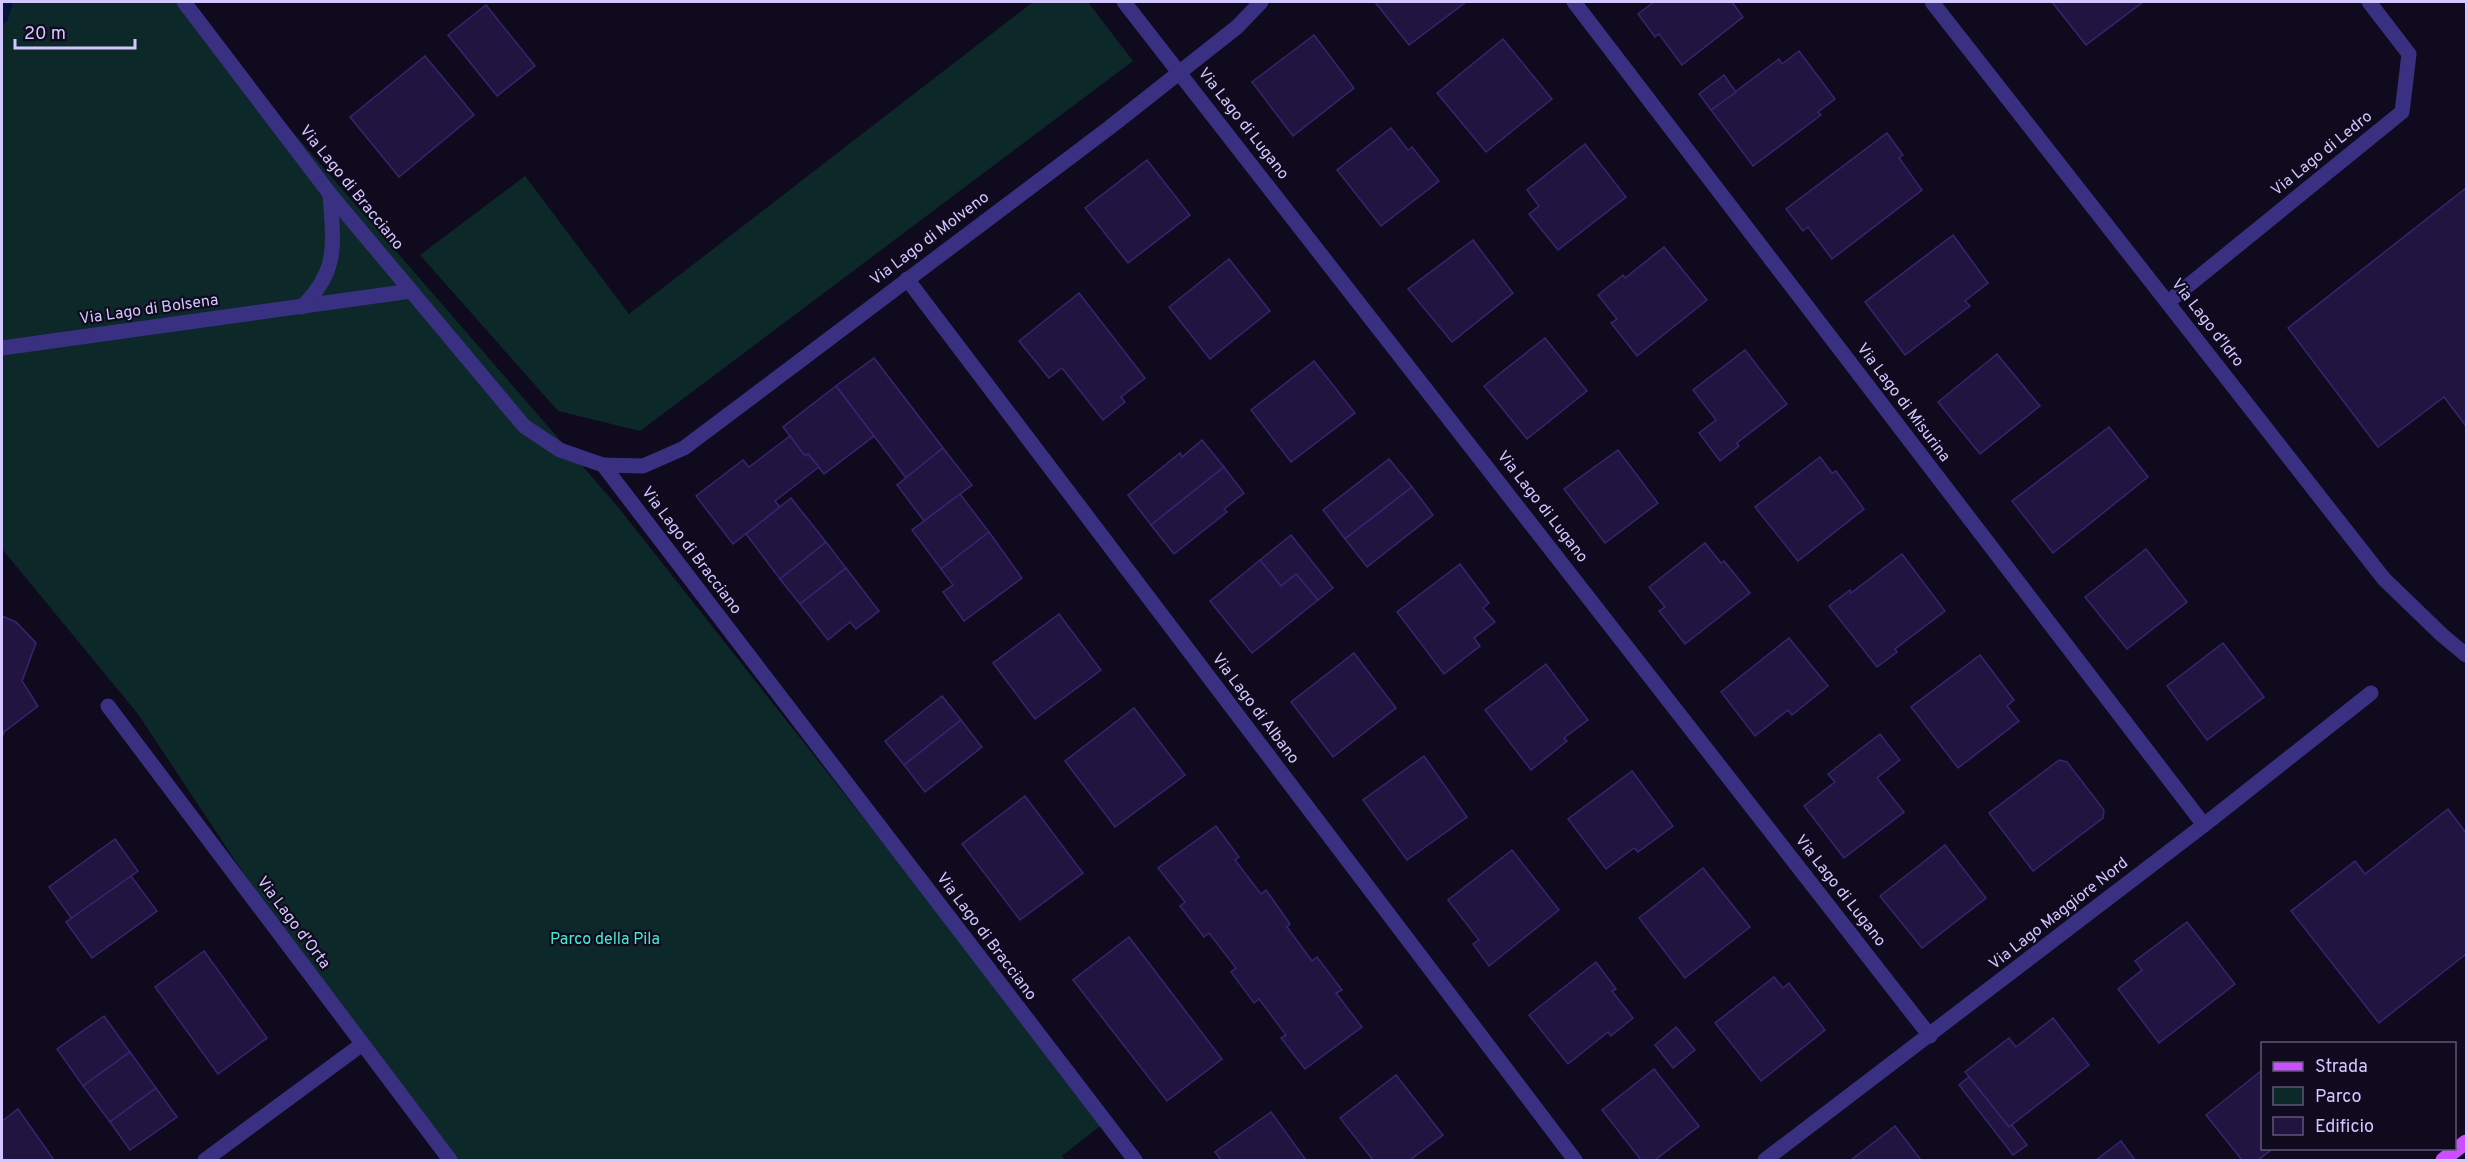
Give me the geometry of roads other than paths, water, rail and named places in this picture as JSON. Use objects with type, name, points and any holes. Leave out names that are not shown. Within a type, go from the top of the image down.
[{"type":"main road","points":[[2444,1161],[2466,1142]]},
{"type":"street","name":"Via Lago di Bracciano","points":[[184,2],[330,194],[524,426],[560,450],[603,465],[1135,1161]]},
{"type":"street","name":"Via Lago di Lugano","points":[[1124,2],[1930,1036]]},
{"type":"street","name":"Via Lago di Molveno","points":[[603,465],[643,466],[684,448],[1109,128],[1237,27],[1261,2]]},
{"type":"street","name":"Via Lago di Misurina","points":[[1574,2],[2204,825]]},
{"type":"street","name":"Via Lago d'Idro","points":[[1932,2],[2384,579],[2466,655]]},
{"type":"street","name":"Via Lago di Ledro","points":[[2168,303],[2402,112],[2409,54],[2369,2]]},
{"type":"street","points":[[302,307],[318,291],[328,273],[333,247],[330,194]]},
{"type":"street","name":"Via Lago di Albano","points":[[907,279],[1575,1161]]},
{"type":"street","name":"Via Lago di Bolsena","points":[[2,348],[411,291]]},
{"type":"street","name":"Via Lago Maggiore Nord","points":[[1766,1161],[2204,825],[2371,693]]},
{"type":"street","name":"Via Lago d'Orta","points":[[108,706],[450,1161]]},
{"type":"street","points":[[205,1161],[361,1045]]},
{"type":"waterway","points":[[2,18],[7,2]]},
{"type":"park label","name":"Parco della Pila","points":[[605,940]]}]
